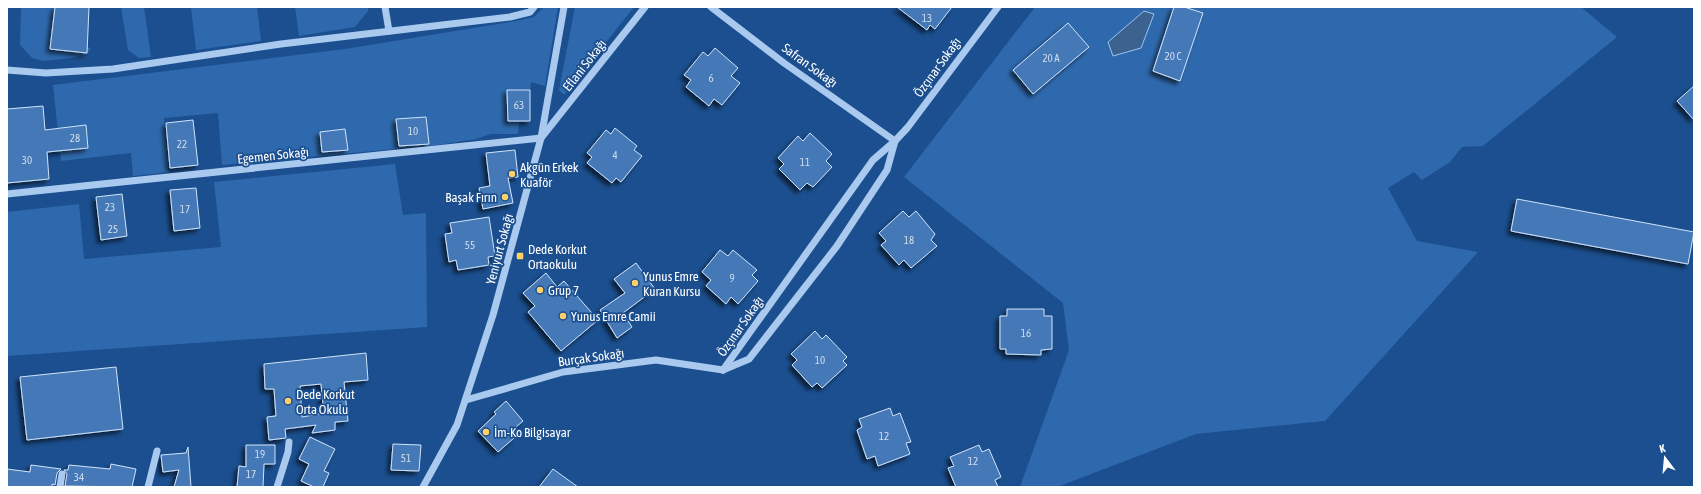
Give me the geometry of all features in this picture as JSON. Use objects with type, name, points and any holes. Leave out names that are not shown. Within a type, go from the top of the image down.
[{"type":"street","points":[[385,7],[389,31]]},
{"type":"street","points":[[7,70],[46,73],[113,69],[281,44],[510,17],[530,12],[534,7]]},
{"type":"street","name":"Yeniyurt Sokağı","points":[[422,487],[457,425],[493,315],[541,138],[564,7]]},
{"type":"street","name":"Eflani Sokağı","points":[[541,138],[645,7]]},
{"type":"street","name":"Safran Sokağı","points":[[711,7],[784,63],[895,141]]},
{"type":"street","name":"Özçınar Sokağı","points":[[723,370],[873,160],[908,128],[998,7]]},
{"type":"street","name":"Egemen Sokağı","points":[[7,194],[541,138]]},
{"type":"street","name":"Özçınar Sokağı","points":[[723,370],[749,359],[838,246],[887,170],[895,141]]},
{"type":"street","name":"Burçak Sokağı","points":[[466,400],[563,372],[656,360],[723,370]]},
{"type":"street","points":[[277,487],[288,452],[289,442]]},
{"type":"street","points":[[148,487],[157,451]]},
{"type":"street","points":[[60,487],[62,474]]},
{"type":"shaded area","points":[[21,7],[54,7],[49,50],[83,53],[84,47],[91,48],[87,54],[72,58],[43,61],[32,58],[20,45]]},
{"type":"shaded area","points":[[121,7],[144,7],[151,57],[139,58],[128,50]]},
{"type":"shaded area","points":[[191,7],[257,7],[261,41],[196,50]]},
{"type":"shaded area","points":[[295,7],[368,7],[368,11],[355,27],[299,36]]},
{"type":"shaded area","points":[[544,7],[558,7],[545,86],[531,82],[530,90],[507,90],[508,121],[519,122],[518,134],[491,134],[476,139],[438,145],[222,165],[218,113],[164,118],[169,172],[133,176],[131,153],[61,161],[53,85],[345,49],[516,21],[534,17]]},
{"type":"shaded area","points":[[575,7],[634,7],[564,95],[559,90]]},
{"type":"shaded area","points":[[1035,7],[1581,7],[1617,37],[1483,146],[1462,147],[1450,162],[1422,180],[1414,172],[1388,188],[1417,241],[1478,252],[1325,421],[1196,434],[1057,487],[1020,487],[1069,350],[1063,303],[904,177]]},
{"type":"shaded area","points":[[1144,11],[1154,14],[1141,48],[1113,56],[1108,42]]},
{"type":"shaded area","points":[[395,164],[403,215],[426,213],[427,327],[7,356],[7,212],[79,204],[84,259],[221,247],[214,182]]},
{"type":"building","points":[[55,7],[89,7],[87,53],[50,49]]},
{"type":"building","points":[[897,7],[952,7],[935,29],[930,25],[927,30]]},
{"type":"building","points":[[1174,7],[1184,7],[1203,13],[1180,81],[1153,71]]},
{"type":"building","points":[[1068,23],[1089,47],[1033,94],[1013,70]]},
{"type":"building","points":[[715,48],[738,68],[731,76],[740,83],[722,105],[714,99],[709,106],[686,87],[691,80],[684,75],[703,52],[708,56]]},
{"type":"building","points":[[1694,86],[1694,120],[1677,101]]},
{"type":"building","points":[[507,90],[530,90],[530,121],[508,121]]},
{"type":"building","points":[[43,106],[45,130],[86,125],[88,148],[47,152],[49,179],[7,183],[7,109]]},
{"type":"building","points":[[426,117],[429,144],[399,146],[396,119]]},
{"type":"building","points":[[193,120],[198,165],[170,168],[166,123]]},
{"type":"building","points":[[615,128],[637,146],[634,150],[642,156],[621,182],[616,178],[612,183],[587,163],[592,157],[587,153],[606,130],[611,134]]},
{"type":"building","points":[[345,129],[348,150],[322,152],[320,132]]},
{"type":"building","points":[[810,133],[832,154],[826,161],[832,167],[813,187],[807,183],[800,190],[779,169],[784,164],[778,158],[798,136],[803,141]]},
{"type":"building","points":[[515,150],[518,177],[508,178],[513,203],[483,209],[479,188],[490,186],[486,153]]},
{"type":"building","points":[[196,188],[200,228],[174,231],[170,190]]},
{"type":"building","points":[[122,194],[127,236],[101,240],[96,197]]},
{"type":"building","points":[[1517,199],[1694,232],[1688,264],[1511,231]]},
{"type":"building","points":[[903,211],[909,217],[916,211],[935,234],[931,240],[937,246],[911,268],[904,260],[899,265],[881,245],[886,241],[879,233]]},
{"type":"building","points":[[489,217],[495,256],[488,257],[489,265],[458,270],[456,260],[449,262],[445,234],[452,233],[450,223]]},
{"type":"building","points":[[720,250],[728,256],[733,250],[757,270],[752,275],[758,281],[738,304],[731,297],[726,304],[706,286],[711,280],[702,272]]},
{"type":"building","points":[[636,263],[655,289],[623,313],[632,327],[617,338],[600,310],[625,293],[614,279]]},
{"type":"building","name":"Yunus Emre Camii","points":[[546,273],[557,287],[564,281],[598,320],[561,351],[528,312],[535,306],[523,293]]},
{"type":"building","points":[[1007,309],[1044,309],[1044,316],[1052,316],[1052,349],[1041,350],[1041,355],[1006,354],[1006,349],[1000,349],[1000,316],[1007,316]]},
{"type":"building","points":[[815,331],[822,339],[826,335],[847,357],[843,361],[847,365],[822,388],[817,383],[812,387],[792,365],[797,360],[791,354]]},
{"type":"building","name":"Dede Korkut Orta Okulu","points":[[366,353],[368,380],[344,382],[348,421],[335,422],[335,430],[312,433],[316,425],[285,429],[286,438],[269,440],[267,417],[276,416],[274,389],[265,389],[264,364]],"holes":[[[321,384],[324,413],[302,417],[300,386]]]},
{"type":"building","points":[[116,367],[123,429],[27,440],[20,377]]},
{"type":"building","points":[[506,401],[523,421],[509,433],[514,438],[498,452],[478,431],[496,414],[494,412]]},
{"type":"building","points":[[890,408],[893,416],[900,413],[911,442],[906,443],[910,454],[878,466],[875,456],[867,459],[857,430],[862,427],[859,419]]},
{"type":"building","points":[[310,437],[335,449],[324,471],[329,473],[323,487],[314,487],[301,481],[309,464],[299,459]]},
{"type":"building","points":[[393,444],[421,445],[419,471],[391,470]]},
{"type":"building","points":[[246,445],[275,445],[275,464],[264,464],[263,487],[237,487],[239,466],[246,467]]},
{"type":"building","points":[[979,445],[982,452],[989,449],[1001,477],[995,480],[998,487],[956,487],[948,468],[954,466],[950,457]]},
{"type":"building","points":[[188,447],[191,487],[174,487],[179,470],[163,472],[161,455],[186,453]]},
{"type":"building","points":[[111,464],[136,469],[132,487],[65,486],[67,474],[64,470],[68,470],[69,465],[110,469]]},
{"type":"building","points":[[31,465],[61,469],[57,473],[55,485],[52,484],[52,487],[7,487],[7,469],[30,472]]},
{"type":"building","points":[[553,469],[578,487],[539,487]]},
{"type":"place","name":"Akgün Erkek Kuaför","points":[[512,174]]},
{"type":"place","name":"Başak Fırın","points":[[505,197]]},
{"type":"place","name":"Dede Korkut Ortaokulu","points":[[520,256]]},
{"type":"place","name":"Yunus Emre Kuran Kursu","points":[[635,283]]},
{"type":"place","name":"Grup 7","points":[[540,290]]},
{"type":"place","name":"Yunus Emre Camii","points":[[563,316]]},
{"type":"place","name":"Dede Korkut Orta Okulu","points":[[288,401]]},
{"type":"place","name":"İm-Ko Bilgisayar","points":[[486,432]]}]
